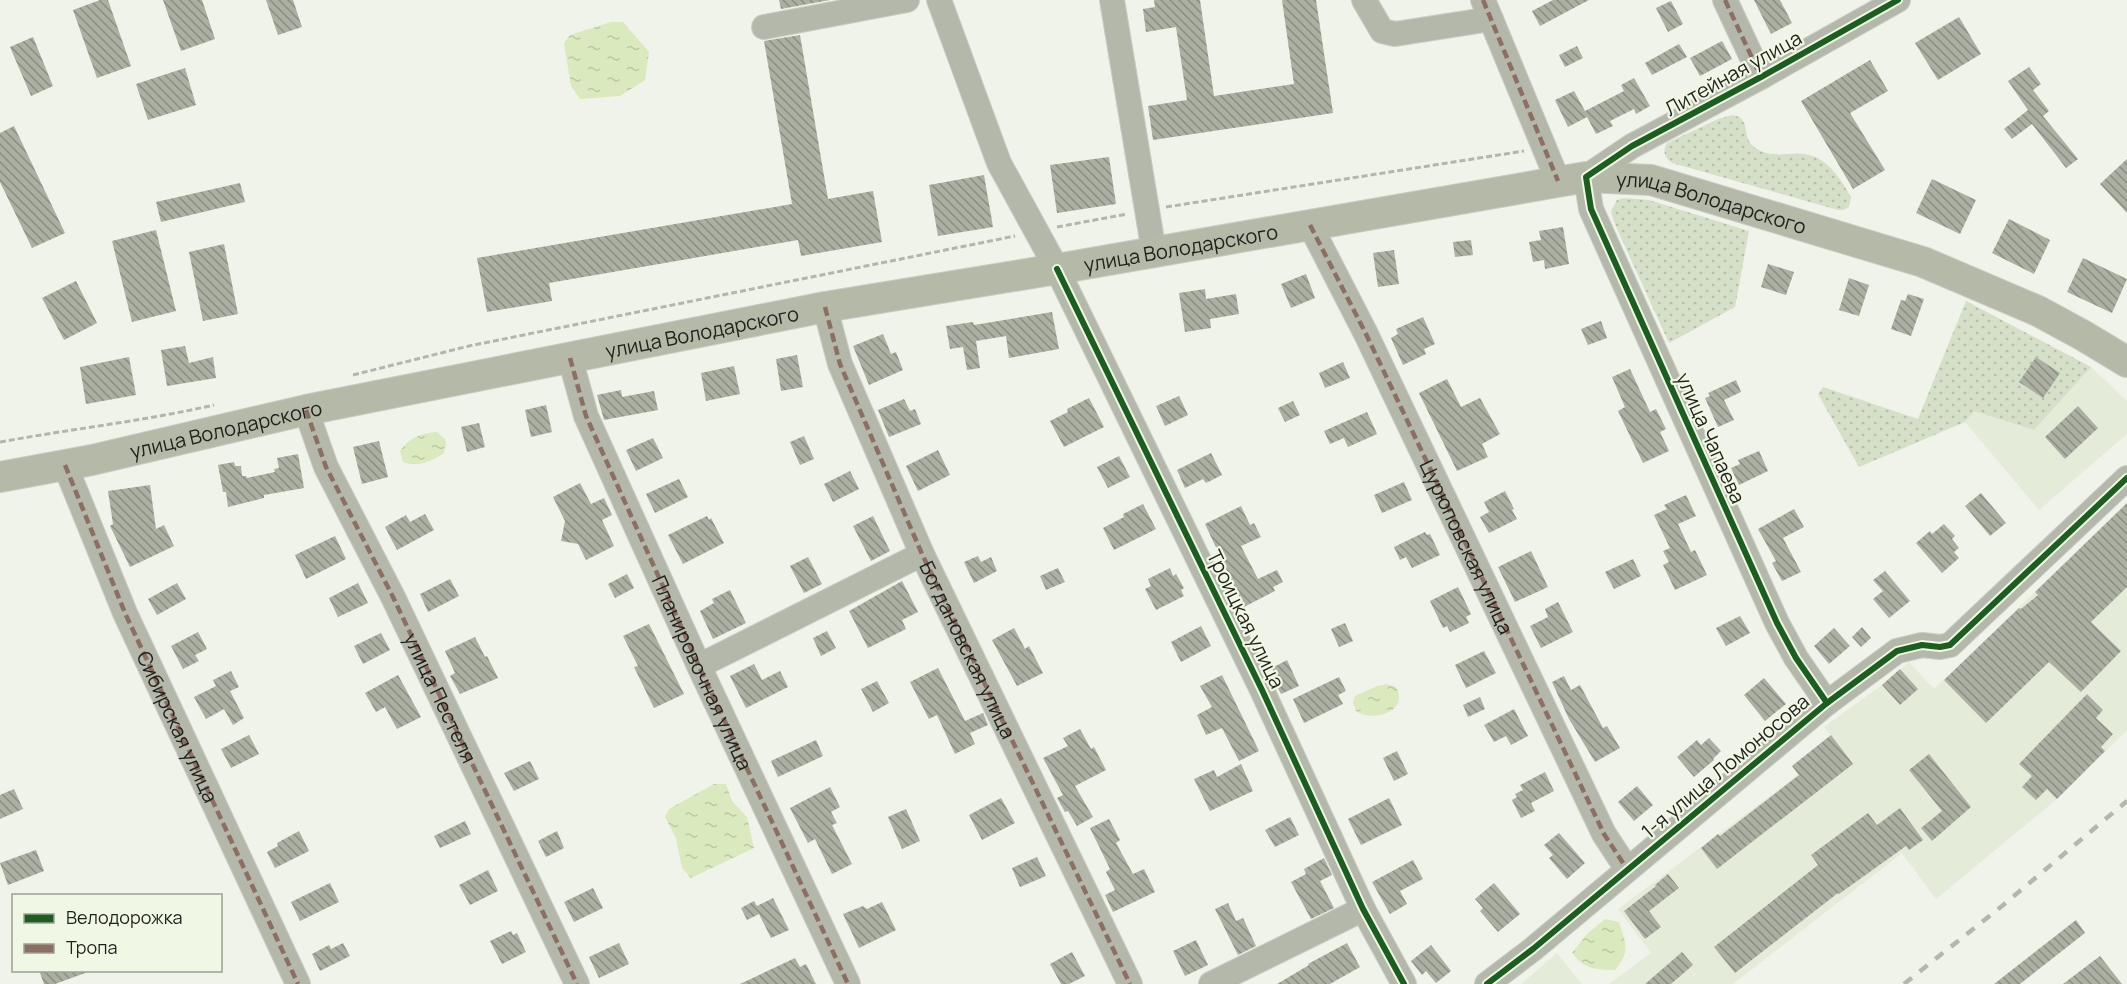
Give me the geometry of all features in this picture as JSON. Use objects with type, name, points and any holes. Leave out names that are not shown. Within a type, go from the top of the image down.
[{"type":"main road","name":"улица Володарского","points":[[0,477],[65,465],[306,410],[825,307],[1572,179],[1651,180],[1923,262],[2037,311],[2127,362]]},
{"type":"street","points":[[764,27],[907,0]]},
{"type":"street","name":"Троицкая улица","points":[[939,0],[999,163],[1057,269],[1267,701],[1363,909],[1404,984]]},
{"type":"street","points":[[1112,0],[1154,252]]},
{"type":"street","points":[[1364,0],[1382,31],[1395,34],[1487,9]]},
{"type":"street","points":[[1725,0],[1761,77]]},
{"type":"street","name":"Литейная улица","points":[[1572,179],[1898,0]]},
{"type":"street","name":"улица Чапаева","points":[[1487,9],[1544,148],[1572,179],[1591,209],[1772,612],[1796,658],[1827,703]]},
{"type":"street","name":"Цурюповская улица","points":[[1310,225],[1371,344],[1605,834],[1627,868]]},
{"type":"street","name":"Богдановская улица","points":[[825,307],[840,364],[922,554],[1130,984]]},
{"type":"street","name":"Планировочная улица","points":[[570,358],[586,416],[699,666],[848,984]]},
{"type":"street","name":"улица Пестеля","points":[[306,410],[326,467],[393,597],[577,984]]},
{"type":"street","name":"Сибирская улица","points":[[65,465],[125,613],[298,984]]},
{"type":"street","name":"1-я улица Ломоносова","points":[[1487,984],[1533,949],[1827,703],[1897,651],[1922,645],[1940,647],[1950,645],[2127,478]]},
{"type":"street","points":[[699,666],[922,554]]},
{"type":"street","points":[[1211,984],[1363,909]]},
{"type":"path","points":[[346,376],[416,361],[469,346],[1146,210],[1544,148]]},
{"type":"path","points":[[0,442],[82,427],[171,415],[218,405]]},
{"type":"shaded area","points":[[1733,115],[1742,120],[1750,143],[1761,151],[1774,154],[1809,155],[1822,161],[1839,178],[1851,197],[1849,207],[1838,210],[1672,163],[1666,157],[1667,143],[1718,119]]},
{"type":"shaded area","points":[[1624,198],[1649,200],[1749,231],[1735,307],[1669,343],[1614,222],[1611,211],[1617,200]]},
{"type":"shaded area","points":[[1966,301],[2091,367],[2034,430],[1974,411],[1965,422],[1859,467],[1818,394],[1823,387],[1918,419]]},
{"type":"shaded area","points":[[2091,367],[2127,401],[2127,434],[2039,510],[1965,422],[1974,411],[2034,430]]},
{"type":"shaded area","points":[[2127,503],[2127,730],[2057,799],[1936,899],[1902,853],[1733,984],[1609,984],[1651,953],[1618,909],[1798,775],[1792,766],[1831,735],[1824,727],[1882,685],[1909,662],[1934,689]]},
{"type":"shaded area","points":[[1557,953],[1582,984],[1521,984]]},
{"type":"water","points":[[611,22],[623,22],[649,52],[645,80],[620,96],[580,99],[571,86],[564,43],[570,35]]},
{"type":"water","points":[[437,432],[445,439],[444,453],[424,463],[403,462],[400,451],[407,443],[421,435]]},
{"type":"water","points":[[1387,684],[1396,687],[1399,695],[1398,703],[1394,708],[1380,715],[1371,716],[1356,711],[1353,702],[1355,696]]},
{"type":"water","points":[[714,784],[726,784],[732,801],[747,817],[754,848],[691,878],[682,868],[676,838],[665,817],[669,809]]},
{"type":"water","points":[[1605,919],[1619,922],[1626,947],[1615,970],[1591,967],[1581,962],[1572,953],[1587,934]]},
{"type":"building","points":[[100,0],[108,0],[131,66],[97,78],[73,10]]},
{"type":"building","points":[[163,0],[202,0],[215,39],[181,51]]},
{"type":"building","points":[[266,0],[293,0],[302,27],[278,35]]},
{"type":"building","points":[[779,0],[830,0],[781,9]]},
{"type":"building","points":[[1154,0],[1200,0],[1214,96],[1294,84],[1282,0],[1316,0],[1333,113],[1153,140],[1148,106],[1187,100],[1176,27],[1146,32],[1143,9],[1155,7]]},
{"type":"building","points":[[1553,0],[1589,0],[1540,26],[1532,11]]},
{"type":"building","points":[[1754,0],[1780,0],[1792,23],[1771,34]]},
{"type":"building","points":[[1671,1],[1683,24],[1668,32],[1656,8]]},
{"type":"building","points":[[1959,17],[1981,54],[1938,80],[1915,43]]},
{"type":"building","points":[[800,35],[828,199],[873,191],[882,242],[801,256],[798,240],[549,283],[552,301],[487,312],[477,258],[792,204],[764,41]]},
{"type":"building","points":[[33,37],[53,86],[31,96],[10,47]]},
{"type":"building","points":[[1722,41],[1732,59],[1700,76],[1690,58]]},
{"type":"building","points":[[1679,44],[1687,57],[1652,75],[1645,63]]},
{"type":"building","points":[[1577,46],[1583,58],[1565,67],[1559,55]]},
{"type":"building","points":[[1870,60],[1888,91],[1850,113],[1885,170],[1853,189],[1801,101]]},
{"type":"building","points":[[2029,67],[2041,84],[2033,90],[2049,111],[2043,116],[2078,159],[2066,168],[2032,124],[2012,139],[2004,129],[2028,110],[2008,81]]},
{"type":"building","points":[[185,68],[196,105],[148,120],[136,84]]},
{"type":"building","points":[[1634,78],[1650,106],[1636,114],[1634,109],[1610,121],[1613,126],[1596,134],[1587,117],[1568,127],[1555,100],[1574,91],[1585,111],[1624,91],[1621,85]]},
{"type":"building","points":[[14,126],[65,233],[32,248],[0,182],[0,133]]},
{"type":"building","points":[[1109,157],[1116,204],[1057,213],[1050,165]]},
{"type":"building","points":[[2127,159],[2127,213],[2100,184]]},
{"type":"building","points":[[984,175],[993,227],[938,236],[929,185]]},
{"type":"building","points":[[1932,179],[1976,200],[1960,234],[1916,213]]},
{"type":"building","points":[[240,183],[245,202],[161,222],[156,202]]},
{"type":"building","points":[[2009,219],[2050,240],[2034,274],[1992,253]]},
{"type":"building","points":[[1563,227],[1569,264],[1545,269],[1544,260],[1533,262],[1529,242],[1541,240],[1539,231]]},
{"type":"building","points":[[156,230],[176,311],[132,322],[112,241]]},
{"type":"building","points":[[1471,240],[1473,255],[1455,257],[1453,242]]},
{"type":"building","points":[[224,244],[238,314],[203,321],[189,252]]},
{"type":"building","points":[[1394,250],[1399,284],[1378,287],[1373,253]]},
{"type":"building","points":[[2083,258],[2127,279],[2112,313],[2067,292]]},
{"type":"building","points":[[1768,264],[1794,272],[1786,295],[1761,287]]},
{"type":"building","points":[[1306,274],[1315,298],[1291,308],[1281,284]]},
{"type":"building","points":[[1849,278],[1869,285],[1859,316],[1839,310]]},
{"type":"building","points":[[76,281],[97,323],[64,340],[42,298]]},
{"type":"building","points":[[1205,289],[1206,299],[1236,294],[1239,314],[1210,319],[1211,328],[1185,332],[1179,293]]},
{"type":"building","points":[[1908,294],[1924,299],[1911,336],[1891,329],[1901,300],[1905,301]]},
{"type":"building","points":[[1052,312],[1059,349],[1009,358],[1006,336],[976,341],[980,368],[967,370],[963,347],[950,349],[946,326],[973,322],[974,325]]},
{"type":"building","points":[[1423,317],[1435,344],[1424,349],[1426,354],[1403,365],[1391,338],[1398,334],[1396,329]]},
{"type":"building","points":[[1601,321],[1607,338],[1588,345],[1581,329]]},
{"type":"building","points":[[883,334],[891,354],[896,352],[903,370],[869,385],[853,346]]},
{"type":"building","points":[[185,346],[189,363],[213,357],[216,378],[167,386],[161,350]]},
{"type":"building","points":[[797,355],[803,387],[781,391],[776,359]]},
{"type":"building","points":[[129,357],[136,395],[86,404],[80,367]]},
{"type":"building","points":[[2036,357],[2060,373],[2043,398],[2019,382]]},
{"type":"building","points":[[1343,362],[1350,378],[1325,388],[1319,373]]},
{"type":"building","points":[[734,366],[740,394],[706,401],[701,373]]},
{"type":"building","points":[[1630,369],[1650,412],[1656,409],[1666,429],[1660,432],[1669,451],[1643,463],[1618,411],[1625,407],[1612,377]]},
{"type":"building","points":[[1447,379],[1461,407],[1480,398],[1500,434],[1482,444],[1488,457],[1457,471],[1419,393]]},
{"type":"building","points":[[1736,380],[1741,392],[1724,400],[1734,420],[1718,427],[1705,398],[1710,396],[1708,393]]},
{"type":"building","points":[[621,390],[622,397],[654,391],[658,410],[604,420],[597,395]]},
{"type":"building","points":[[1179,396],[1188,415],[1165,426],[1156,406]]},
{"type":"building","points":[[1089,398],[1104,427],[1064,447],[1050,421]]},
{"type":"building","points":[[904,399],[910,411],[915,409],[921,424],[889,437],[878,410]]},
{"type":"building","points":[[1293,401],[1300,415],[1285,422],[1278,408]]},
{"type":"building","points":[[546,405],[552,432],[531,437],[525,410]]},
{"type":"building","points":[[2078,406],[2098,428],[2065,459],[2045,437]]},
{"type":"building","points":[[1367,412],[1377,434],[1348,447],[1344,438],[1330,444],[1324,431]]},
{"type":"building","points":[[479,423],[485,447],[467,452],[461,427]]},
{"type":"building","points":[[804,436],[814,459],[800,465],[790,442]]},
{"type":"building","points":[[653,438],[663,458],[636,471],[626,450]]},
{"type":"building","points":[[379,441],[388,477],[362,484],[353,447]]},
{"type":"building","points":[[938,450],[950,475],[918,491],[906,466]]},
{"type":"building","points":[[1759,451],[1768,471],[1739,485],[1731,468],[1740,464],[1738,460]]},
{"type":"building","points":[[1211,453],[1222,475],[1206,483],[1203,479],[1185,488],[1177,470]]},
{"type":"building","points":[[298,454],[304,488],[264,495],[264,498],[228,507],[218,465],[234,462],[235,466],[241,466],[242,476],[247,478],[275,472],[274,469],[279,468],[277,458]]},
{"type":"building","points":[[1119,456],[1130,477],[1108,488],[1097,467]]},
{"type":"building","points":[[850,471],[859,489],[833,502],[824,484]]},
{"type":"building","points":[[679,479],[688,497],[655,513],[646,494]]},
{"type":"building","points":[[1404,482],[1412,500],[1382,513],[1374,495]]},
{"type":"building","points":[[580,483],[591,504],[604,498],[612,515],[602,520],[614,546],[586,560],[578,544],[561,541],[565,521],[553,497]]},
{"type":"building","points":[[150,485],[156,529],[164,525],[174,546],[130,567],[110,526],[113,524],[108,491]]},
{"type":"building","points":[[1505,491],[1517,519],[1489,533],[1480,517],[1489,512],[1484,502]]},
{"type":"building","points":[[1981,493],[2006,523],[1990,536],[1965,506]]},
{"type":"building","points":[[1686,495],[1696,516],[1678,524],[1691,552],[1695,550],[1707,575],[1675,590],[1663,565],[1669,562],[1663,551],[1670,548],[1654,515],[1667,509],[1664,505]]},
{"type":"building","points":[[2127,503],[2127,587],[2091,622],[2121,651],[2081,692],[2049,662],[1986,723],[1944,680],[2019,608],[2021,609],[2038,595],[2035,592]]},
{"type":"building","points":[[1143,504],[1156,529],[1114,550],[1103,528]]},
{"type":"building","points":[[1241,506],[1250,525],[1254,523],[1261,537],[1241,546],[1258,579],[1277,570],[1283,582],[1273,587],[1275,591],[1244,607],[1205,524]]},
{"type":"building","points":[[1794,509],[1804,527],[1783,538],[1801,572],[1782,581],[1772,563],[1776,561],[1758,529]]},
{"type":"building","points":[[425,514],[434,530],[397,550],[385,527],[406,515],[410,522]]},
{"type":"building","points":[[707,516],[709,520],[711,518],[724,543],[683,564],[668,535]]},
{"type":"building","points":[[873,516],[890,551],[871,561],[853,526]]},
{"type":"building","points":[[1944,524],[1955,536],[1952,539],[1959,548],[1954,552],[1959,558],[1942,573],[1916,543],[1930,531],[1932,534]]},
{"type":"building","points":[[1425,532],[1427,535],[1430,534],[1440,555],[1412,568],[1406,557],[1400,560],[1394,547]]},
{"type":"building","points":[[335,536],[346,559],[306,579],[295,555]]},
{"type":"building","points":[[1531,551],[1548,587],[1515,602],[1498,567]]},
{"type":"building","points":[[978,556],[981,562],[991,557],[997,571],[974,583],[964,562]]},
{"type":"building","points":[[808,557],[822,584],[804,593],[790,566]]},
{"type":"building","points":[[1633,559],[1641,576],[1614,589],[1605,572]]},
{"type":"building","points":[[1058,568],[1065,582],[1046,590],[1040,576]]},
{"type":"building","points":[[1170,568],[1173,576],[1176,574],[1184,588],[1181,590],[1184,596],[1156,610],[1145,589],[1151,586],[1148,579]]},
{"type":"building","points":[[1885,571],[1910,601],[1889,618],[1873,599],[1883,591],[1873,580]]},
{"type":"building","points":[[627,574],[634,588],[615,598],[608,584]]},
{"type":"building","points":[[450,579],[459,596],[428,612],[420,594]]},
{"type":"building","points":[[902,581],[918,612],[902,620],[906,629],[868,648],[849,611]]},
{"type":"building","points":[[177,583],[186,599],[157,615],[148,599]]},
{"type":"building","points":[[358,583],[368,603],[338,617],[329,598]]},
{"type":"building","points":[[1458,587],[1471,614],[1466,617],[1469,623],[1450,632],[1447,626],[1443,628],[1430,601]]},
{"type":"building","points":[[730,590],[746,623],[713,639],[700,611],[714,603],[712,599]]},
{"type":"building","points":[[1558,602],[1573,632],[1541,648],[1530,626],[1548,617],[1545,609]]},
{"type":"building","points":[[1740,616],[1750,633],[1726,646],[1716,628]]},
{"type":"building","points":[[1345,623],[1353,641],[1339,647],[1331,629]]},
{"type":"building","points":[[649,624],[684,694],[654,708],[634,667],[638,666],[623,636]]},
{"type":"building","points":[[1201,626],[1211,646],[1181,662],[1171,642]]},
{"type":"building","points":[[1862,627],[1871,638],[1861,647],[1852,637]]},
{"type":"building","points":[[1014,628],[1025,649],[1029,646],[1043,673],[1017,686],[992,640]]},
{"type":"building","points":[[1834,628],[1850,646],[1829,664],[1814,646]]},
{"type":"building","points":[[827,631],[836,648],[821,656],[813,638]]},
{"type":"building","points":[[198,632],[207,649],[195,655],[199,661],[183,669],[171,646]]},
{"type":"building","points":[[381,633],[390,650],[363,664],[354,646]]},
{"type":"building","points":[[475,637],[498,678],[460,694],[450,676],[455,673],[445,651]]},
{"type":"building","points":[[1484,651],[1496,673],[1466,688],[1455,665]]},
{"type":"building","points":[[1287,660],[1299,686],[1281,694],[1274,681],[1277,680],[1272,668]]},
{"type":"building","points":[[754,664],[762,680],[780,671],[788,687],[746,708],[730,676]]},
{"type":"building","points":[[938,668],[965,721],[983,713],[988,725],[970,733],[975,744],[955,754],[937,715],[929,719],[910,682]]},
{"type":"building","points":[[1900,669],[1918,689],[1900,705],[1882,685]]},
{"type":"building","points":[[231,671],[239,687],[230,691],[244,718],[233,725],[224,709],[206,719],[194,697],[216,686],[213,680]]},
{"type":"building","points":[[398,675],[421,717],[397,729],[385,707],[376,712],[365,693]]},
{"type":"building","points":[[1222,675],[1259,751],[1239,761],[1222,728],[1206,735],[1197,715],[1212,707],[1200,686]]},
{"type":"building","points":[[1564,676],[1571,690],[1580,685],[1603,728],[1607,726],[1620,748],[1595,762],[1569,719],[1552,682]]},
{"type":"building","points":[[1339,677],[1346,691],[1338,695],[1343,704],[1304,723],[1293,699]]},
{"type":"building","points":[[1764,678],[1786,704],[1765,721],[1744,695]]},
{"type":"building","points":[[877,681],[889,703],[873,712],[861,689]]},
{"type":"building","points":[[2087,694],[2103,710],[2096,718],[2113,734],[2101,747],[2105,751],[2057,799],[2047,789],[2036,800],[2022,787],[2032,776],[2019,764]]},
{"type":"building","points":[[1480,697],[1485,709],[1468,717],[1463,705]]},
{"type":"building","points":[[1514,709],[1528,736],[1511,745],[1506,736],[1494,742],[1484,725]]},
{"type":"building","points":[[1080,729],[1091,749],[1094,747],[1106,770],[1075,786],[1093,817],[1077,826],[1057,798],[1063,795],[1043,758],[1068,746],[1063,738]]},
{"type":"building","points":[[249,735],[259,754],[231,768],[221,749]]},
{"type":"building","points":[[1831,735],[1853,764],[1717,869],[1701,848],[1799,775],[1792,766]]},
{"type":"building","points":[[1709,738],[1721,751],[1694,777],[1677,757],[1697,740],[1701,745]]},
{"type":"building","points":[[816,740],[823,756],[778,777],[771,761]]},
{"type":"building","points":[[1397,751],[1408,774],[1394,781],[1383,758]]},
{"type":"building","points":[[1929,754],[1971,807],[1932,841],[1921,828],[1942,811],[1909,770]]},
{"type":"building","points":[[530,761],[539,779],[514,791],[504,773]]},
{"type":"building","points":[[1241,764],[1253,791],[1210,811],[1194,779],[1214,770],[1217,777]]},
{"type":"building","points":[[1545,772],[1554,791],[1531,803],[1535,811],[1521,818],[1512,800],[1517,797],[1515,794],[1523,790],[1520,785]]},
{"type":"building","points":[[1637,786],[1653,805],[1634,821],[1618,802]]},
{"type":"building","points":[[830,787],[840,807],[831,812],[837,823],[832,825],[852,864],[832,874],[815,839],[808,843],[790,808]]},
{"type":"building","points":[[14,789],[23,809],[0,819],[0,795]]},
{"type":"building","points":[[1001,798],[1015,823],[982,840],[969,815]]},
{"type":"building","points":[[1389,798],[1402,825],[1361,845],[1348,819]]},
{"type":"building","points":[[1900,808],[1923,840],[1909,850],[1906,846],[1838,893],[1735,973],[1714,947],[1818,865],[1811,855],[1868,813],[1877,825]]},
{"type":"building","points":[[906,809],[920,841],[902,849],[888,817]]},
{"type":"building","points":[[1290,817],[1299,835],[1275,847],[1265,830]]},
{"type":"building","points":[[1109,819],[1120,840],[1116,843],[1133,874],[1144,869],[1155,892],[1113,912],[1105,895],[1115,890],[1106,872],[1110,869],[1090,828]]},
{"type":"building","points":[[465,821],[471,834],[440,848],[434,836]]},
{"type":"building","points":[[299,831],[309,851],[275,868],[267,852],[278,846],[277,843]]},
{"type":"building","points":[[557,831],[564,848],[546,857],[538,841]]},
{"type":"building","points":[[1559,833],[1585,863],[1567,879],[1549,858],[1553,855],[1544,845]]},
{"type":"building","points":[[36,850],[44,871],[8,885],[0,863]]},
{"type":"building","points":[[1037,857],[1046,876],[1020,887],[1012,868]]},
{"type":"building","points":[[1324,858],[1332,875],[1320,881],[1334,908],[1311,919],[1291,882],[1306,874],[1304,869]]},
{"type":"building","points":[[1413,860],[1423,879],[1400,891],[1407,904],[1390,914],[1372,882]]},
{"type":"building","points":[[488,870],[498,891],[470,905],[459,885]]},
{"type":"building","points":[[1668,874],[1679,888],[1649,911],[1661,927],[1645,939],[1624,911]]},
{"type":"building","points":[[330,883],[339,902],[300,921],[291,902]]},
{"type":"building","points":[[1494,883],[1520,914],[1498,932],[1480,911],[1483,908],[1475,899]]},
{"type":"building","points":[[593,888],[603,908],[574,922],[564,902]]},
{"type":"building","points":[[773,898],[789,930],[771,938],[759,914],[747,920],[741,908],[754,901],[757,906]]},
{"type":"building","points":[[882,902],[896,930],[859,948],[843,914],[863,906],[867,909]]},
{"type":"building","points":[[1228,903],[1236,921],[1243,918],[1256,946],[1238,955],[1215,909]]},
{"type":"building","points":[[2076,920],[2085,933],[2020,984],[1994,984]]},
{"type":"building","points":[[511,931],[513,935],[517,933],[526,952],[502,964],[490,941]]},
{"type":"building","points":[[1196,940],[1208,965],[1185,976],[1173,951]]},
{"type":"building","points":[[343,943],[350,956],[320,971],[312,954],[329,945],[331,949]]},
{"type":"building","points":[[619,943],[629,964],[599,978],[589,957]]},
{"type":"building","points":[[1347,943],[1360,967],[1330,984],[1277,984],[1308,964]]},
{"type":"building","points":[[1431,945],[1451,971],[1436,983],[1426,971],[1422,975],[1411,961]]},
{"type":"building","points":[[1072,952],[1085,976],[1069,984],[1061,984],[1050,964]]},
{"type":"building","points":[[1682,952],[1693,965],[1671,984],[1645,984]]},
{"type":"building","points":[[2100,956],[2122,984],[2063,984]]},
{"type":"building","points":[[795,958],[800,967],[806,964],[816,984],[740,984]]},
{"type":"building","points":[[40,972],[88,972],[55,984],[44,984]]},
{"type":"railway","points":[[1904,984],[2002,906],[2127,801]]},
{"type":"marked path","points":[[1483,0],[1558,181]]},
{"type":"marked path","points":[[1725,0],[1761,77]]},
{"type":"marked path","points":[[1310,225],[1366,334],[1604,834],[1627,869]]},
{"type":"marked path","points":[[825,307],[840,364],[922,554],[1130,984]]},
{"type":"marked path","points":[[570,358],[586,416],[699,666],[848,984]]},
{"type":"marked path","points":[[306,410],[326,467],[393,597],[577,984]]},
{"type":"marked path","points":[[65,465],[125,613],[298,984]]},
{"type":"cycle path","points":[[1827,703],[1796,658],[1777,623],[1591,209],[1586,177],[1632,146],[1898,0]]},
{"type":"cycle path","points":[[1057,269],[1262,690],[1363,909],[1404,984]]},
{"type":"cycle path","points":[[1487,984],[1533,949],[1827,703],[1897,651],[1922,645],[1940,647],[1950,645],[2127,478]]}]
